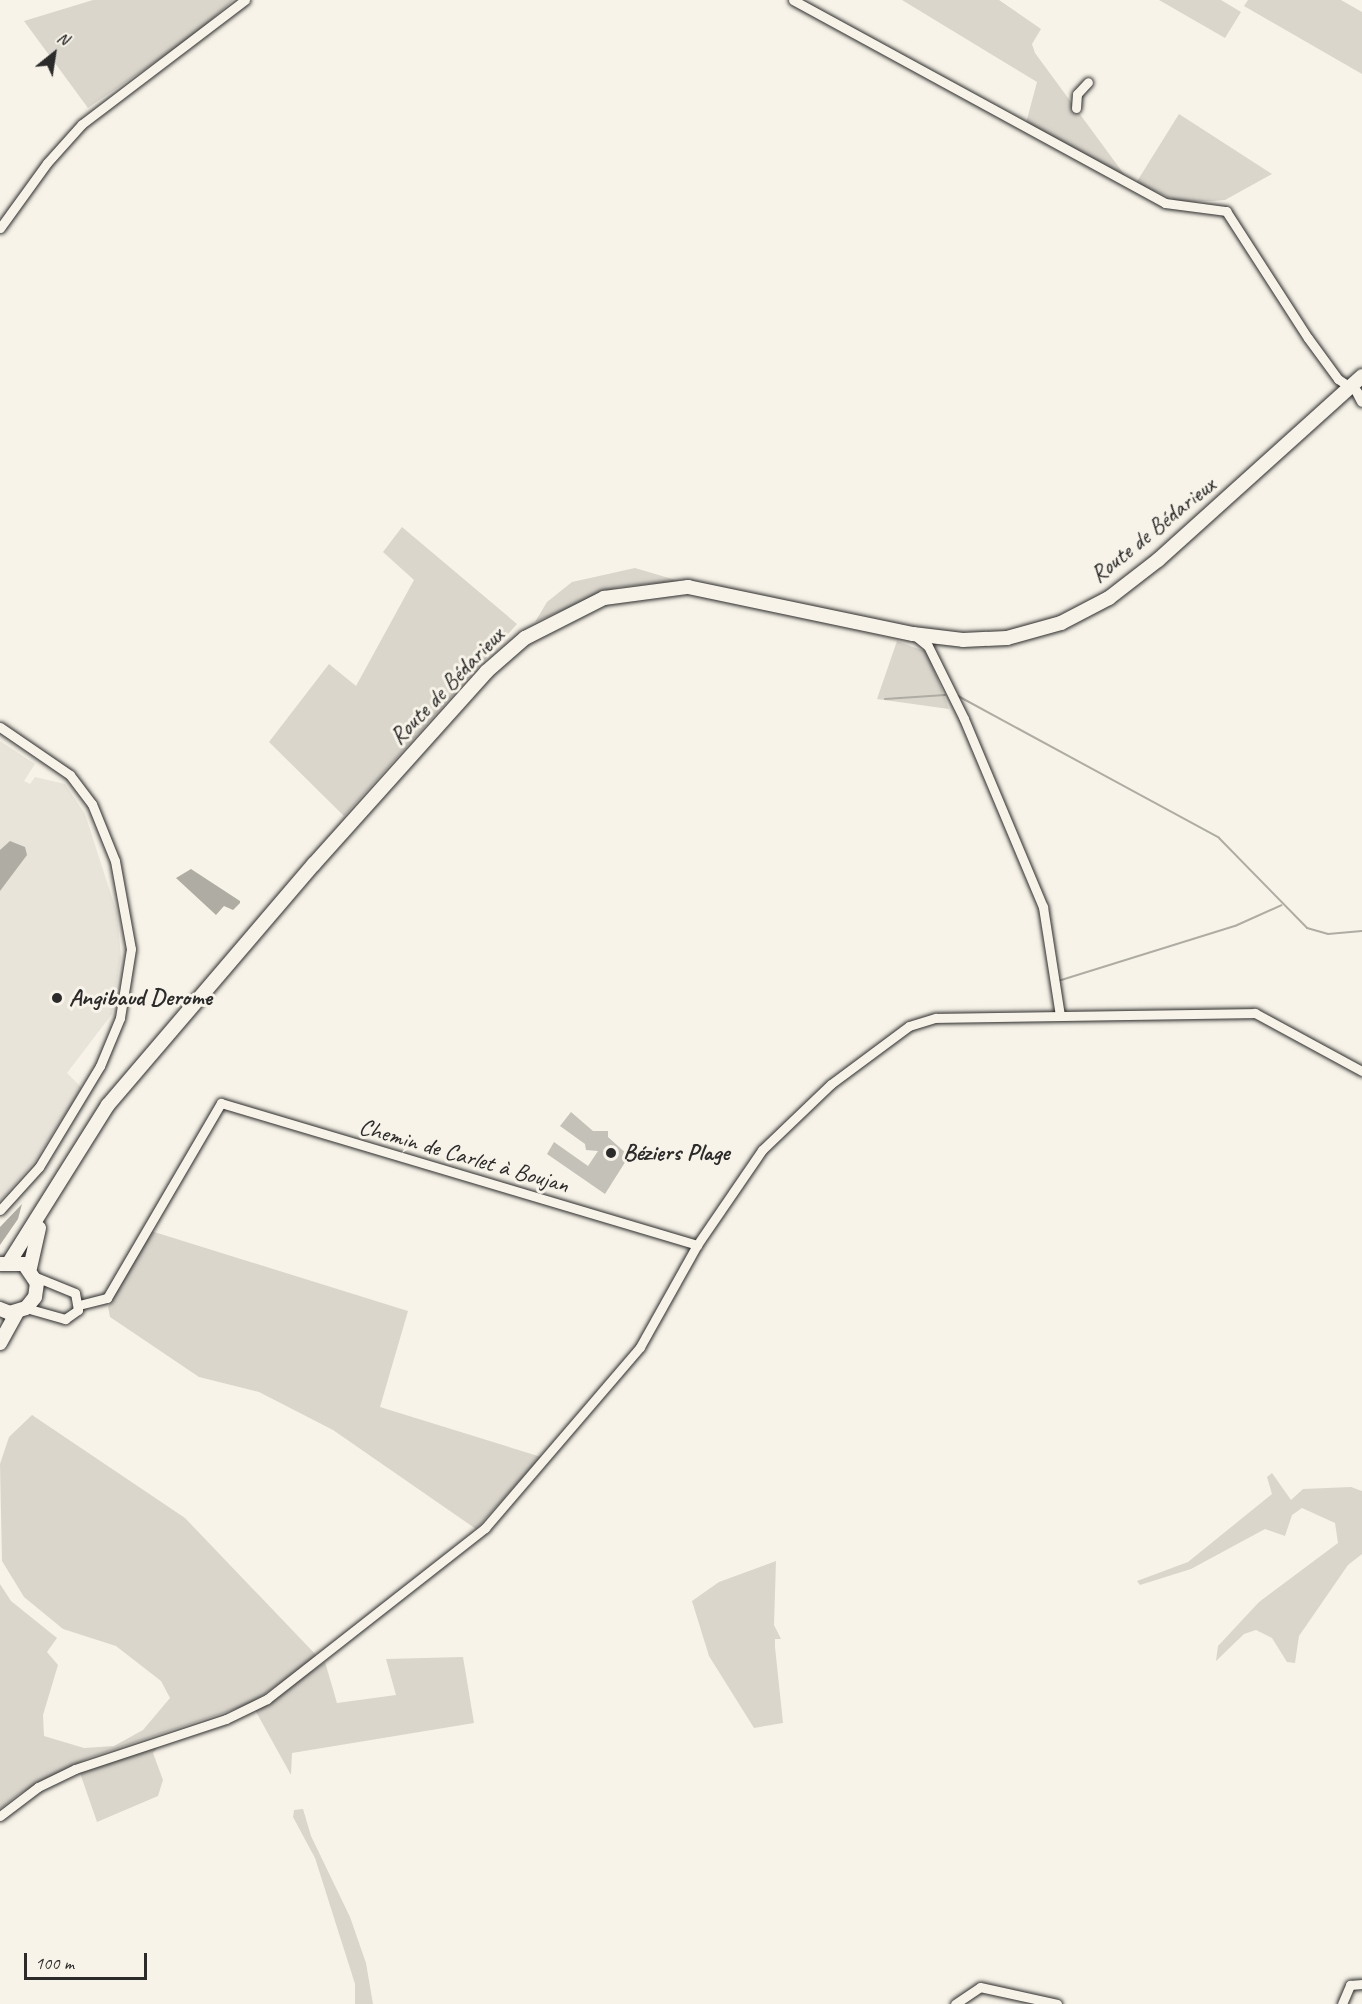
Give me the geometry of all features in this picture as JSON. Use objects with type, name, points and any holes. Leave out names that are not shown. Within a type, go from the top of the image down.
[{"type":"main road","name":"Route de Bédarieux","points":[[5,1262],[46,1206],[72,1157],[115,1096],[314,864],[486,672],[525,638],[604,598],[688,587],[913,634],[1007,638],[1061,623],[1109,598],[1356,390],[1362,376]]},
{"type":"main road","name":"Route de Bédarieux","points":[[22,1310],[35,1297],[33,1272],[46,1206]]},
{"type":"main road","points":[[5,1262],[33,1272]]},
{"type":"main road","points":[[0,1309],[22,1310]]},
{"type":"main road","points":[[0,1343],[22,1310]]},
{"type":"street","points":[[0,228],[47,163],[82,124],[245,0]]},
{"type":"street","points":[[793,0],[1165,203],[1226,211],[1308,338],[1338,379],[1356,390]]},
{"type":"street","points":[[1076,108],[1077,94],[1088,82]]},
{"type":"street","points":[[913,634],[928,646],[956,702],[1043,906],[1060,1016]]},
{"type":"street","points":[[0,727],[70,775],[92,804],[115,861],[130,950],[120,1018],[100,1066],[39,1167],[0,1210]]},
{"type":"street","points":[[0,1816],[38,1787],[75,1769],[249,1710],[372,1621],[485,1528],[556,1448],[640,1347],[697,1245],[762,1150],[876,1046],[909,1026],[936,1018],[1255,1013],[1362,1071]]},
{"type":"street","name":"Chemin de Carlet à Boujan","points":[[79,1305],[107,1298],[221,1103],[697,1245]]},
{"type":"street","points":[[22,1310],[65,1319],[76,1314],[79,1305],[71,1291],[33,1272]]},
{"type":"street","points":[[1342,2004],[1350,1986],[1362,1984]]},
{"type":"street","points":[[955,2004],[980,1987],[1057,2004]]},
{"type":"shaded area","points":[[93,0],[233,0],[196,34],[88,108],[24,21]]},
{"type":"shaded area","points":[[902,0],[999,0],[1041,29],[1032,44],[1035,53],[1129,181],[1026,123],[1037,82]]},
{"type":"shaded area","points":[[1159,0],[1221,0],[1241,12],[1225,38]]},
{"type":"shaded area","points":[[1248,0],[1341,0],[1362,12],[1362,74],[1244,6]]},
{"type":"shaded area","points":[[1179,114],[1272,174],[1225,200],[1213,201],[1180,202],[1136,183]]},
{"type":"shaded area","points":[[402,527],[517,624],[344,816],[269,742],[329,664],[356,686],[414,580],[383,552]]},
{"type":"shaded area","points":[[635,568],[679,581],[618,587],[535,622],[547,602],[572,582]]},
{"type":"shaded area","points":[[897,641],[927,652],[949,709],[877,699]]},
{"type":"shaded area","name":"Angibaud Derome","points":[[0,741],[35,764],[24,781],[30,784],[35,777],[65,784],[85,814],[117,913],[121,957],[112,1014],[67,1073],[82,1088],[34,1162],[0,1201]]},
{"type":"shaded area","points":[[10,841],[25,847],[27,855],[0,891],[0,850]]},
{"type":"shaded area","points":[[191,869],[240,903],[233,910],[224,906],[216,915],[176,878]]},
{"type":"shaded area","points":[[22,1204],[18,1219],[0,1245],[0,1227]]},
{"type":"shaded area","points":[[151,1231],[408,1311],[380,1407],[541,1457],[476,1529],[333,1430],[259,1392],[199,1377],[110,1317],[108,1307]]},
{"type":"shaded area","points":[[32,1415],[185,1518],[318,1657],[250,1704],[88,1758],[19,1794],[0,1809],[0,1584],[11,1601],[57,1638],[47,1652],[58,1665],[43,1715],[44,1736],[84,1748],[114,1746],[143,1730],[170,1698],[161,1681],[116,1646],[63,1629],[24,1597],[2,1561],[0,1464],[9,1437]]},
{"type":"shaded area","points":[[1272,1473],[1291,1500],[1303,1489],[1351,1487],[1362,1491],[1362,1554],[1348,1565],[1299,1636],[1295,1663],[1287,1662],[1272,1638],[1256,1630],[1244,1634],[1216,1661],[1218,1646],[1259,1602],[1338,1543],[1335,1523],[1302,1508],[1292,1515],[1285,1536],[1265,1529],[1191,1569],[1140,1585],[1137,1581],[1188,1562],[1272,1494],[1267,1477]]},
{"type":"shaded area","points":[[776,1561],[774,1625],[781,1639],[775,1639],[775,1647],[783,1723],[754,1728],[709,1656],[692,1601],[719,1582]]},
{"type":"shaded area","points":[[463,1657],[474,1723],[292,1753],[291,1775],[255,1710],[325,1662],[337,1703],[396,1695],[386,1659]]},
{"type":"shaded area","points":[[161,1744],[153,1753],[163,1780],[158,1796],[97,1822],[79,1770]]},
{"type":"shaded area","points":[[303,1809],[311,1836],[350,1917],[366,1963],[373,2004],[355,2004],[355,1984],[315,1858],[293,1817],[294,1810]]},
{"type":"building","name":"Béziers Plage","points":[[571,1112],[593,1131],[608,1131],[608,1137],[629,1156],[605,1194],[547,1154],[554,1142],[588,1166],[598,1151],[586,1150],[585,1144],[560,1126]]},
{"type":"waterway","points":[[885,699],[945,695]]},
{"type":"waterway","points":[[958,696],[1219,838],[1307,928],[1328,934],[1362,931]]},
{"type":"waterway","points":[[1058,981],[1235,926],[1282,905]]},
{"type":"place","name":"Angibaud Derome","points":[[57,998]]},
{"type":"place","name":"Béziers Plage","points":[[611,1153]]}]
